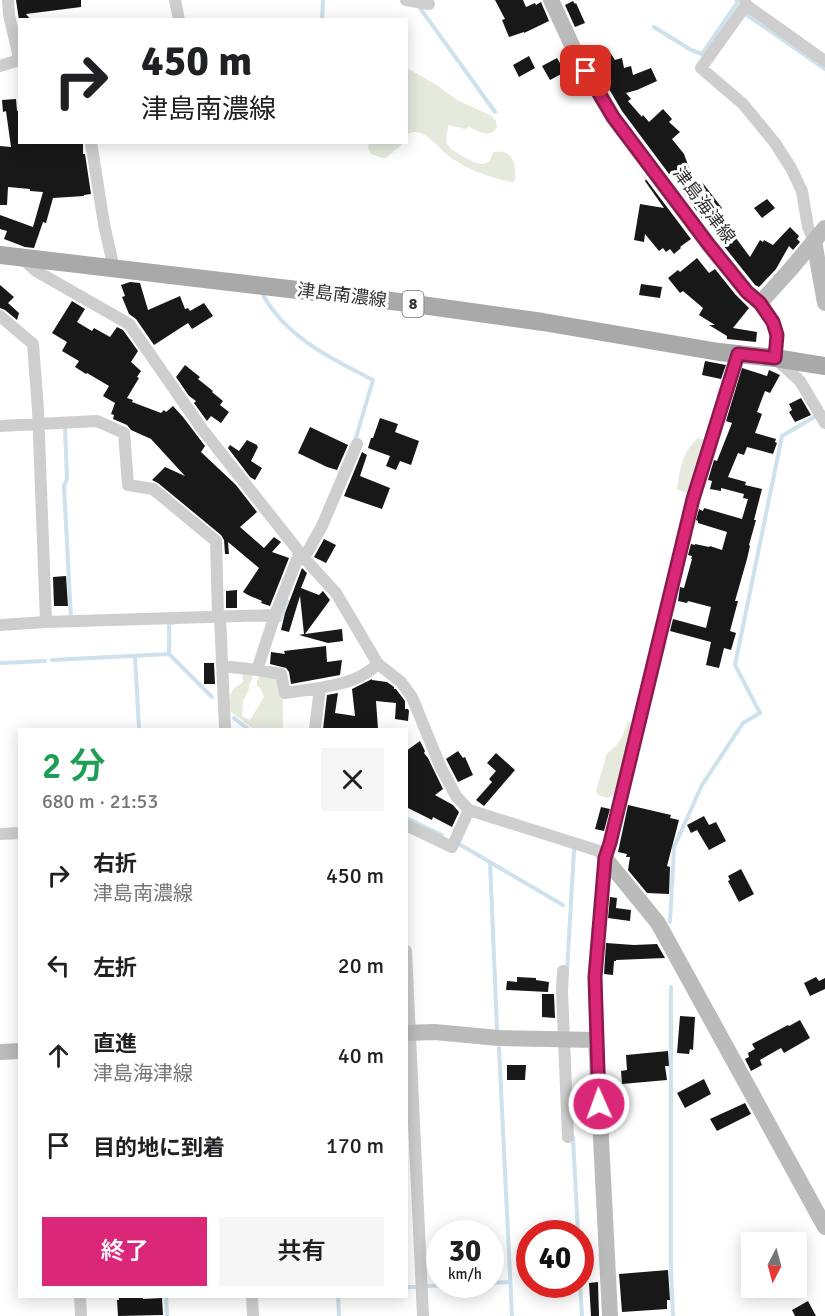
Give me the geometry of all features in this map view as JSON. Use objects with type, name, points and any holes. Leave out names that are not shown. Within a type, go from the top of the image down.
[{"type":"main road","name":"津島南濃線","points":[[0,255],[400,302],[543,322],[719,352],[825,366]]},
{"type":"street","points":[[8,0],[18,56]]},
{"type":"street","points":[[175,0],[179,18]]},
{"type":"street","points":[[406,0],[429,4]]},
{"type":"street","name":"津島海津線","points":[[550,0],[576,54],[613,117],[709,245],[747,292],[760,303]]},
{"type":"street","points":[[819,234],[808,227],[802,191],[775,143],[743,104],[702,68],[745,2],[825,61]]},
{"type":"street","points":[[0,66],[18,61]]},
{"type":"street","points":[[91,144],[104,224],[114,269]]},
{"type":"street","points":[[819,234],[760,303],[773,322],[777,335],[775,358],[800,381],[825,423]]},
{"type":"street","points":[[819,234],[825,303]]},
{"type":"street","points":[[22,258],[36,271],[129,324],[202,429],[302,555],[336,593],[378,664],[401,682],[412,698],[441,768],[456,796],[470,810],[599,851],[605,858],[658,923],[825,1227]]},
{"type":"street","points":[[0,316],[33,344],[46,622]]},
{"type":"street","points":[[610,1316],[595,977],[605,858],[693,499],[738,354]]},
{"type":"street","points":[[0,426],[97,421],[124,433],[128,485],[153,489],[216,541],[225,728]]},
{"type":"street","points":[[257,670],[275,615],[302,555],[322,526],[357,444]]},
{"type":"street","points":[[0,625],[275,615]]},
{"type":"street","points":[[222,666],[281,674],[285,693],[349,682],[378,664]]},
{"type":"street","points":[[315,728],[320,688]]},
{"type":"street","points":[[408,826],[452,847],[470,810]]},
{"type":"street","points":[[0,834],[18,833]]},
{"type":"street","points":[[563,971],[563,1039],[568,1137]]},
{"type":"street","points":[[423,1316],[408,1033],[434,1032],[499,1038],[596,1040]]},
{"type":"street","points":[[0,1052],[18,1051]]},
{"type":"street","points":[[80,1298],[81,1316]]},
{"type":"street","points":[[252,1298],[253,1316]]},
{"type":"shaded area","points":[[408,69],[457,100],[490,115],[496,121],[497,128],[487,134],[469,127],[465,129],[449,125],[447,144],[462,156],[481,164],[490,161],[493,152],[505,152],[514,163],[515,179],[513,182],[505,181],[469,168],[446,154],[424,135],[412,132],[408,134]]},
{"type":"shaded area","points":[[369,144],[402,144],[386,158],[371,154]]},
{"type":"shaded area","points":[[698,438],[707,442],[690,495],[677,489],[685,455]]},
{"type":"shaded area","points":[[247,673],[253,679],[243,701],[242,716],[250,720],[264,697],[257,686],[261,674],[279,677],[283,697],[283,728],[252,728],[230,711],[232,691],[243,681],[242,675]]},
{"type":"shaded area","points":[[628,721],[635,726],[618,792],[608,798],[598,795],[596,791],[607,753],[615,747]]},
{"type":"building","points":[[16,0],[81,0],[81,7],[26,14],[29,18],[19,18]]},
{"type":"building","points":[[495,0],[523,0],[526,7],[541,2],[549,21],[524,33],[509,37],[502,20],[505,19]]},
{"type":"building","points":[[573,1],[585,23],[575,27],[565,5]]},
{"type":"building","points":[[607,48],[615,60],[622,58],[624,68],[631,66],[633,75],[651,68],[657,81],[626,93],[631,99],[628,101],[649,122],[663,109],[672,119],[669,122],[680,132],[672,139],[684,154],[696,187],[702,182],[722,208],[704,221],[682,191],[688,187],[675,170],[669,174],[622,111],[589,55],[595,51],[598,54]]},
{"type":"building","points":[[529,56],[535,68],[519,77],[513,65]]},
{"type":"building","points":[[557,58],[565,72],[550,80],[542,66]]},
{"type":"building","points":[[16,99],[18,144],[83,144],[91,194],[53,198],[46,223],[43,222],[34,248],[4,239],[7,231],[0,229],[0,215],[33,227],[43,192],[8,187],[7,205],[0,205],[0,146],[11,147],[6,111],[3,112],[2,100]]},
{"type":"building","points":[[646,179],[691,239],[674,254],[670,249],[666,252],[663,248],[659,251],[645,234],[644,242],[634,240],[640,204],[664,208],[645,181]]},
{"type":"building","points":[[767,199],[775,208],[762,218],[754,208]]},
{"type":"building","points":[[727,226],[750,257],[760,240],[773,245],[790,227],[799,236],[797,239],[800,242],[793,250],[789,246],[776,269],[759,287],[715,235]]},
{"type":"building","points":[[697,258],[709,273],[715,269],[749,308],[733,328],[757,332],[756,342],[727,339],[727,336],[709,325],[715,325],[699,315],[703,308],[683,291],[680,293],[668,278],[678,270],[680,272]]},
{"type":"building","points":[[130,282],[140,283],[148,310],[180,296],[185,309],[188,308],[190,311],[204,303],[213,316],[192,329],[188,323],[154,345],[136,319],[129,314],[122,297],[125,296],[121,285]]},
{"type":"building","points":[[641,284],[662,287],[660,298],[639,295]]},
{"type":"building","points":[[0,285],[14,297],[8,303],[19,313],[17,320],[0,308]]},
{"type":"building","points":[[72,301],[85,309],[77,322],[92,331],[94,328],[110,337],[117,327],[123,330],[138,351],[131,362],[141,371],[127,398],[161,413],[173,406],[205,446],[201,452],[236,485],[257,512],[240,527],[264,548],[274,537],[281,542],[272,552],[289,558],[270,606],[243,592],[259,568],[228,542],[229,554],[225,554],[224,540],[221,535],[152,480],[165,467],[185,476],[151,439],[113,419],[114,415],[111,414],[115,403],[103,396],[109,386],[75,367],[79,361],[62,351],[67,342],[52,333]]},
{"type":"building","points":[[705,361],[726,365],[721,379],[702,375]]},
{"type":"building","points":[[185,365],[223,401],[220,405],[229,412],[221,423],[211,416],[207,421],[194,403],[196,401],[189,396],[176,377]]},
{"type":"building","points":[[742,368],[767,376],[769,370],[780,375],[770,393],[765,391],[757,412],[762,414],[755,433],[776,439],[777,443],[773,454],[747,447],[744,455],[738,453],[728,477],[746,482],[745,485],[762,489],[747,559],[735,601],[738,601],[730,631],[736,633],[731,650],[724,648],[719,668],[706,665],[711,642],[670,631],[673,619],[706,628],[711,607],[678,601],[680,587],[684,588],[692,559],[692,556],[688,555],[691,544],[722,550],[727,532],[698,523],[696,520],[699,509],[703,511],[704,508],[742,519],[748,499],[743,498],[744,494],[721,488],[721,491],[710,489],[712,481],[708,480],[714,460],[717,461],[732,423],[726,421]]},
{"type":"building","points":[[801,398],[811,415],[795,422],[789,412],[792,410],[789,404]]},
{"type":"building","points":[[380,418],[398,424],[395,432],[419,441],[411,465],[400,461],[396,470],[386,466],[390,456],[368,448]]},
{"type":"building","points":[[310,427],[348,445],[337,470],[298,453]]},
{"type":"building","points":[[247,440],[258,447],[251,461],[262,468],[255,480],[250,477],[228,448],[230,445],[239,451]]},
{"type":"building","points":[[362,452],[367,455],[360,476],[390,488],[382,509],[344,496]]},
{"type":"building","points":[[324,539],[336,545],[326,563],[314,557]]},
{"type":"building","points":[[302,568],[307,573],[301,588],[319,595],[323,591],[330,600],[305,634],[342,629],[343,641],[328,643],[299,635],[304,634],[300,596],[289,632],[281,630]]},
{"type":"building","points":[[66,576],[68,606],[54,606],[53,577]]},
{"type":"building","points":[[237,590],[237,608],[226,608],[226,591]]},
{"type":"building","points":[[326,646],[327,662],[342,660],[340,675],[291,684],[286,668],[270,664],[271,652],[285,654],[284,651]]},
{"type":"building","points":[[204,663],[214,663],[215,684],[204,684]]},
{"type":"building","points":[[372,679],[387,682],[405,701],[405,709],[409,711],[408,721],[395,719],[396,703],[376,701],[378,728],[323,728],[327,695],[338,693],[335,713],[355,716],[352,689]]},
{"type":"building","points":[[420,741],[443,789],[435,795],[453,805],[459,812],[452,827],[408,808],[408,750]]},
{"type":"building","points":[[458,751],[463,758],[465,757],[473,775],[458,782],[446,759]]},
{"type":"building","points":[[496,753],[515,770],[484,806],[476,800],[492,782],[489,779],[496,771],[487,763]]},
{"type":"building","points":[[628,805],[671,815],[670,818],[679,820],[667,866],[670,867],[669,894],[647,893],[628,870],[630,857],[618,852]]},
{"type":"building","points":[[601,807],[610,809],[604,831],[595,829]]},
{"type":"building","points":[[704,816],[709,825],[716,822],[726,841],[709,850],[697,830],[691,833],[687,825]]},
{"type":"building","points":[[741,869],[754,894],[739,902],[728,881],[730,880],[728,876]]},
{"type":"building","points":[[610,897],[617,898],[616,908],[631,910],[630,921],[608,918]]},
{"type":"building","points":[[606,943],[657,944],[665,958],[616,960],[613,975],[604,974]]},
{"type":"building","points":[[517,977],[536,978],[536,980],[549,982],[548,992],[506,990],[507,981],[517,982]]},
{"type":"building","points":[[816,977],[819,981],[825,978],[825,989],[810,996],[804,983]]},
{"type":"building","points":[[542,994],[554,994],[555,1018],[542,1017]]},
{"type":"building","points":[[680,1016],[695,1017],[693,1050],[690,1049],[689,1054],[677,1053]]},
{"type":"building","points":[[800,1020],[810,1038],[784,1053],[781,1048],[760,1060],[762,1065],[751,1071],[745,1059],[749,1057],[748,1053],[755,1049],[752,1044]]},
{"type":"building","points":[[668,1051],[669,1066],[665,1066],[667,1080],[622,1084],[621,1071],[627,1070],[626,1055]]},
{"type":"building","points":[[507,1065],[526,1065],[525,1080],[507,1080]]},
{"type":"building","points":[[704,1079],[711,1094],[685,1108],[677,1093]]},
{"type":"building","points":[[745,1103],[751,1114],[717,1131],[710,1119]]},
{"type":"building","points":[[668,1270],[670,1300],[667,1300],[667,1309],[622,1312],[619,1274]]},
{"type":"building","points":[[594,1282],[598,1282],[599,1316],[591,1316],[590,1298],[594,1298]]},
{"type":"building","points":[[119,1298],[162,1298],[163,1315],[118,1316],[117,1300]]},
{"type":"building","points":[[808,1301],[816,1316],[795,1316],[792,1310]]},
{"type":"waterway","points":[[322,18],[323,0]]},
{"type":"waterway","points":[[654,27],[691,50],[702,54],[737,0]]},
{"type":"waterway","points":[[420,8],[495,112]]},
{"type":"waterway","points":[[747,15],[825,69]]},
{"type":"waterway","points":[[263,295],[284,323],[297,335],[326,355],[373,380],[355,441]]},
{"type":"waterway","points":[[670,922],[674,847],[702,785],[743,723],[760,713],[735,665],[782,436],[814,417]]},
{"type":"waterway","points":[[65,428],[67,479],[64,486],[71,618]]},
{"type":"waterway","points":[[280,620],[287,601]]},
{"type":"waterway","points":[[169,654],[169,623],[173,623]]},
{"type":"waterway","points":[[52,660],[169,654],[212,697]]},
{"type":"waterway","points":[[135,656],[139,728]]},
{"type":"waterway","points":[[0,663],[45,661]]},
{"type":"waterway","points":[[234,718],[247,728]]},
{"type":"waterway","points":[[408,819],[442,835]]},
{"type":"waterway","points":[[459,844],[563,905]]},
{"type":"waterway","points":[[567,971],[574,850]]},
{"type":"waterway","points":[[490,862],[497,1028]]},
{"type":"waterway","points":[[671,987],[673,1316]]},
{"type":"waterway","points":[[499,1048],[512,1316]]},
{"type":"waterway","points":[[573,1138],[577,1220]]},
{"type":"waterway","points":[[504,1282],[510,1282]]},
{"type":"waterway","points":[[408,1287],[417,1287]]},
{"type":"waterway","points":[[166,1298],[167,1316]]},
{"type":"waterway","points":[[338,1298],[339,1316]]},
{"type":"waterway","points":[[581,1298],[582,1316]]},
{"type":"route","points":[[586,71],[613,117],[709,245],[747,292],[760,303],[773,322],[777,335],[775,358],[738,354],[693,499],[605,858],[595,977],[599,1104]]}]
